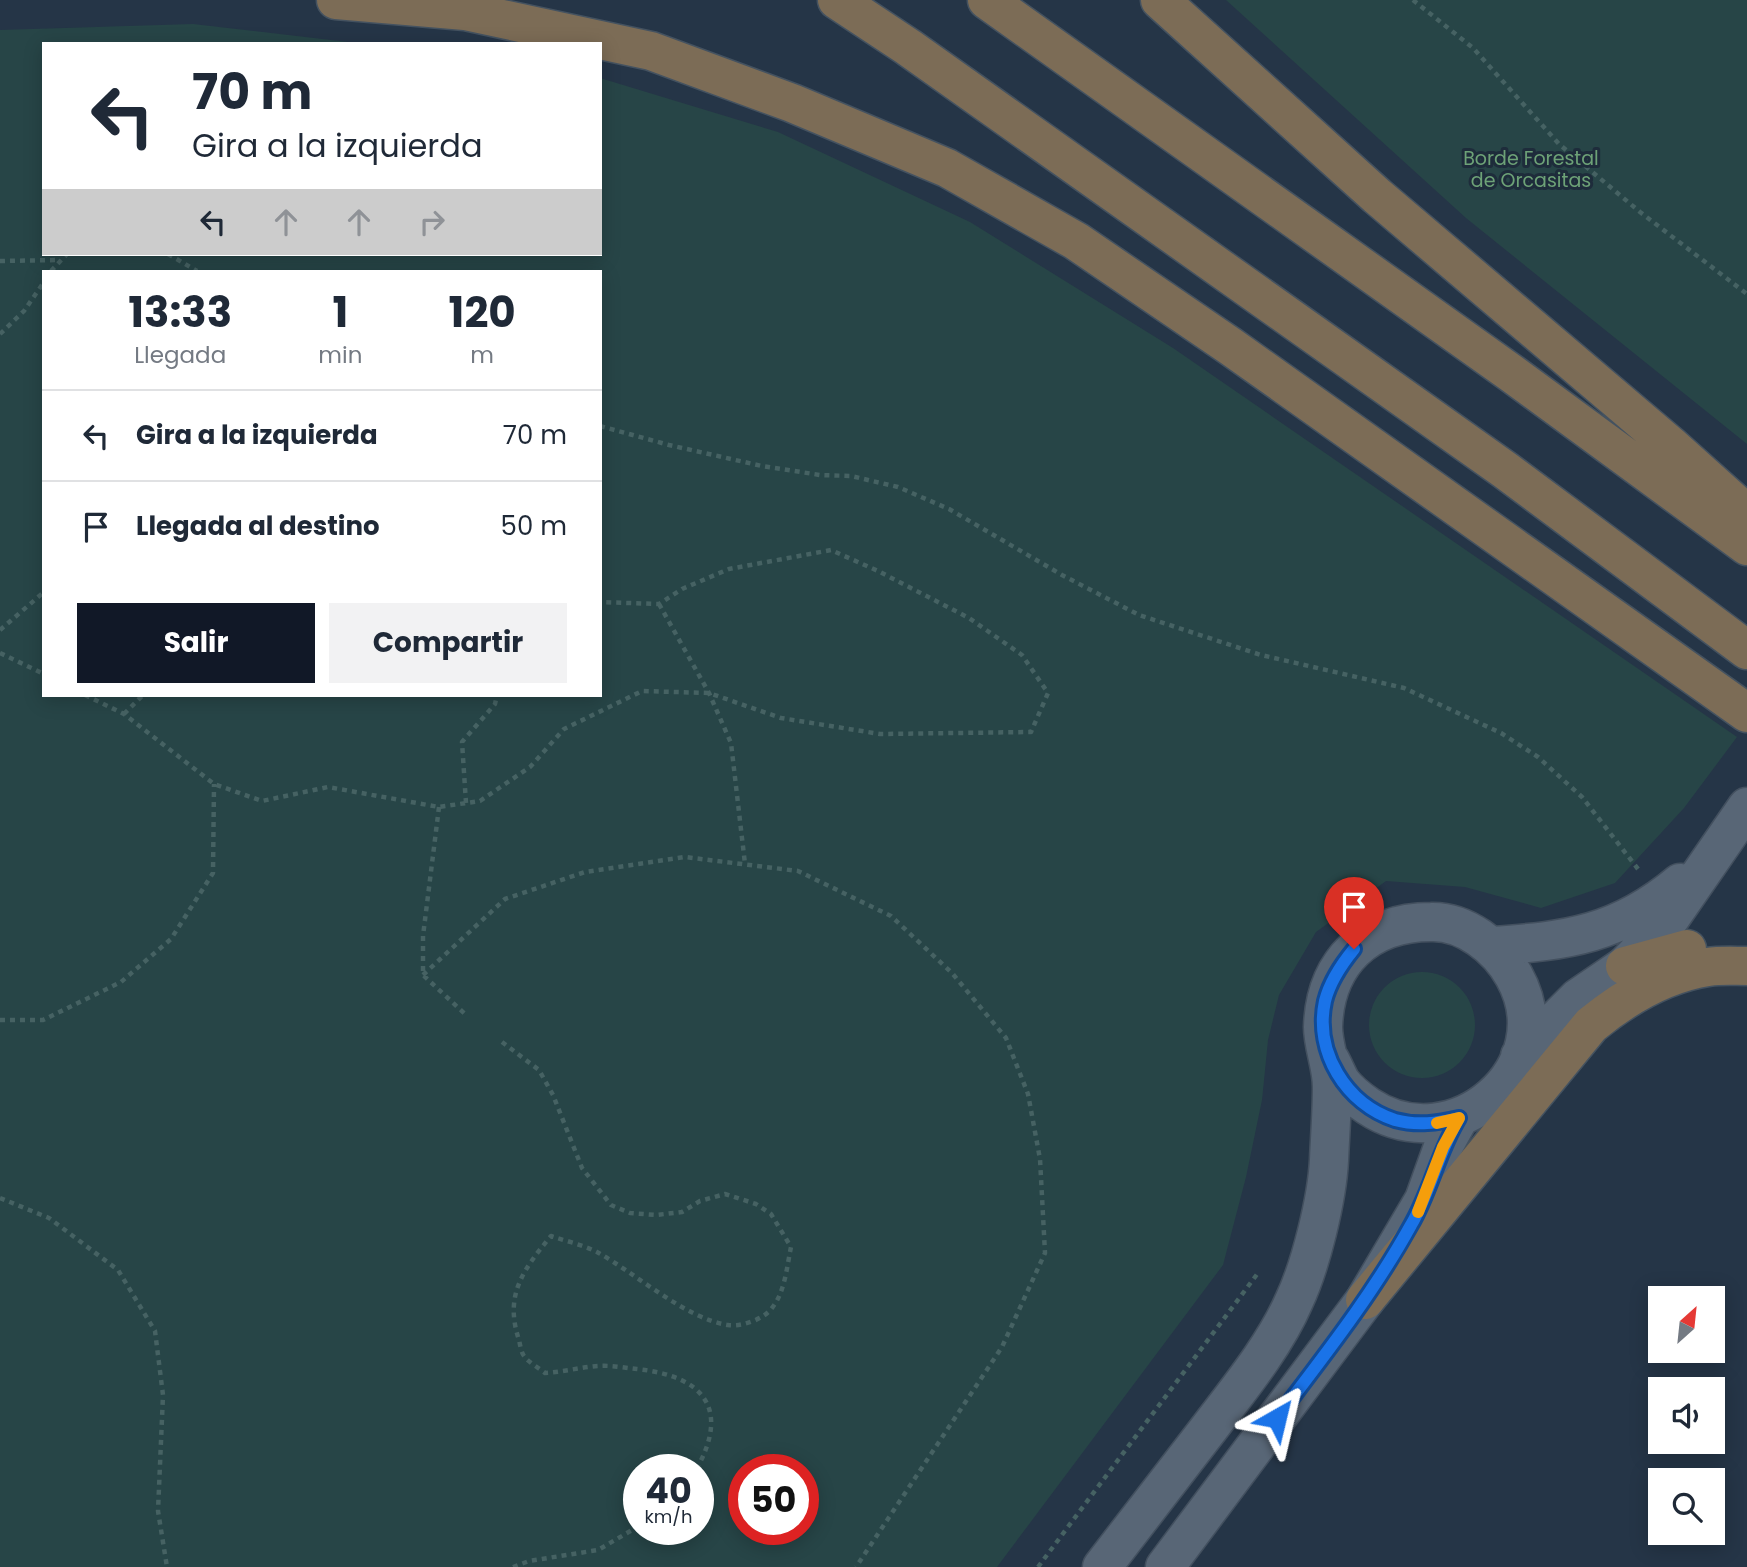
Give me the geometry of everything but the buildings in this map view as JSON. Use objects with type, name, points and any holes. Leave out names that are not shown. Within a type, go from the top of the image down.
[{"type":"highway","points":[[337,0],[465,11],[651,51],[792,103],[947,169],[1076,241],[1230,346],[1747,713]]},
{"type":"highway","points":[[837,0],[908,47],[1482,454],[1747,650]]},
{"type":"highway","points":[[987,0],[1511,373],[1747,546]]},
{"type":"highway","points":[[1160,0],[1377,196],[1670,444],[1747,514]]},
{"type":"highway","points":[[1625,966],[1688,948],[1726,942],[1747,943]]},
{"type":"highway","points":[[1365,1300],[1591,1025],[1616,1005],[1667,977],[1709,967],[1747,966]]},
{"type":"main road","points":[[1520,1056],[1578,998],[1625,966],[1671,918],[1747,807]]},
{"type":"main road","points":[[1491,946],[1544,943],[1608,928],[1637,915],[1710,859]]},
{"type":"main road","points":[[1102,1567],[1253,1371],[1294,1301],[1317,1231],[1329,1165],[1332,1086],[1330,1060],[1323,1031],[1325,1001],[1336,973],[1354,949],[1378,932],[1407,923],[1436,922],[1465,930],[1491,946],[1516,978],[1522,996],[1525,1037],[1520,1056],[1510,1077],[1495,1095],[1459,1118],[1436,1123],[1415,1123],[1386,1116],[1360,1100],[1342,1084],[1330,1060]]},
{"type":"main road","points":[[1165,1567],[1365,1300],[1424,1200],[1443,1147],[1459,1118]]},
{"type":"path","points":[[1413,0],[1473,48],[1559,144],[1640,212],[1747,294]]},
{"type":"path","points":[[52,270],[64,256]]},
{"type":"path","points":[[171,256],[195,270]]},
{"type":"path","points":[[0,261],[59,260]]},
{"type":"path","points":[[0,334],[24,311],[42,285]]},
{"type":"path","points":[[602,426],[669,445],[762,466],[820,475],[851,476],[898,487],[949,509],[1062,575],[1139,615],[1261,655],[1404,688],[1501,733],[1538,757],[1582,797],[1615,836],[1640,872]]},
{"type":"path","points":[[89,697],[124,713],[214,783],[262,801],[328,787],[439,807],[480,801],[530,767],[564,729],[642,691],[709,693],[781,718],[880,734],[1031,732],[1048,693],[1022,655],[969,618],[831,550],[729,569],[682,589],[659,604],[602,602]]},
{"type":"path","points":[[0,630],[42,594]]},
{"type":"path","points":[[659,604],[709,693],[732,743],[745,864]]},
{"type":"path","points":[[0,653],[42,673]]},
{"type":"path","points":[[124,713],[141,697]]},
{"type":"path","points":[[466,803],[462,742],[495,704],[496,697]]},
{"type":"path","points":[[0,1020],[43,1020],[121,982],[170,939],[213,873],[214,783]]},
{"type":"path","points":[[439,807],[423,936],[423,975],[465,1014]]},
{"type":"path","points":[[423,975],[505,899],[585,872],[685,857],[798,871],[891,916],[952,973],[1006,1038],[1028,1094],[1040,1159],[1045,1253],[1002,1347],[856,1567]]},
{"type":"path","points":[[502,1042],[539,1070],[553,1095],[582,1168],[611,1205],[630,1213],[656,1215],[682,1212],[700,1201],[725,1194],[756,1204],[771,1214],[791,1247],[785,1281],[773,1308],[757,1320],[730,1325],[678,1304],[594,1250],[551,1236],[531,1260],[518,1285],[512,1302],[516,1332],[524,1356],[545,1373],[600,1366],[648,1370],[669,1374],[687,1382],[701,1395],[711,1412],[708,1449],[705,1454]]},
{"type":"path","points":[[0,1198],[48,1218],[118,1270],[155,1331],[163,1395],[158,1511],[167,1567]]},
{"type":"path","points":[[1038,1567],[1258,1273]]},
{"type":"path","points":[[513,1567],[598,1550],[623,1536]]},
{"type":"green space","name":"Borde Forestal de Orcasitas","points":[[1226,0],[1747,0],[1747,444],[1466,218]]},
{"type":"green space","points":[[193,24],[348,42],[42,42],[42,256],[602,256],[602,79],[778,132],[970,222],[1173,348],[1737,737],[1684,808],[1615,883],[1541,908],[1465,887],[1386,881],[1316,932],[1279,995],[1268,1040],[1262,1100],[1246,1177],[1223,1265],[997,1567],[0,1567],[0,30]]},
{"type":"green space","points":[[1422,972],[1442,976],[1459,988],[1471,1005],[1475,1025],[1471,1045],[1459,1062],[1442,1074],[1422,1078],[1402,1074],[1385,1062],[1373,1045],[1369,1025],[1373,1005],[1385,988],[1402,976]]},
{"type":"slow traffic","points":[[1418,1212],[1443,1147],[1459,1118],[1437,1123]]},
{"type":"route","points":[[1277,1418],[1365,1300],[1411,1225],[1424,1200],[1443,1147],[1459,1118],[1436,1123],[1395,1120],[1360,1100],[1342,1084],[1330,1060],[1323,1031],[1325,1001],[1336,973],[1354,949]]}]
